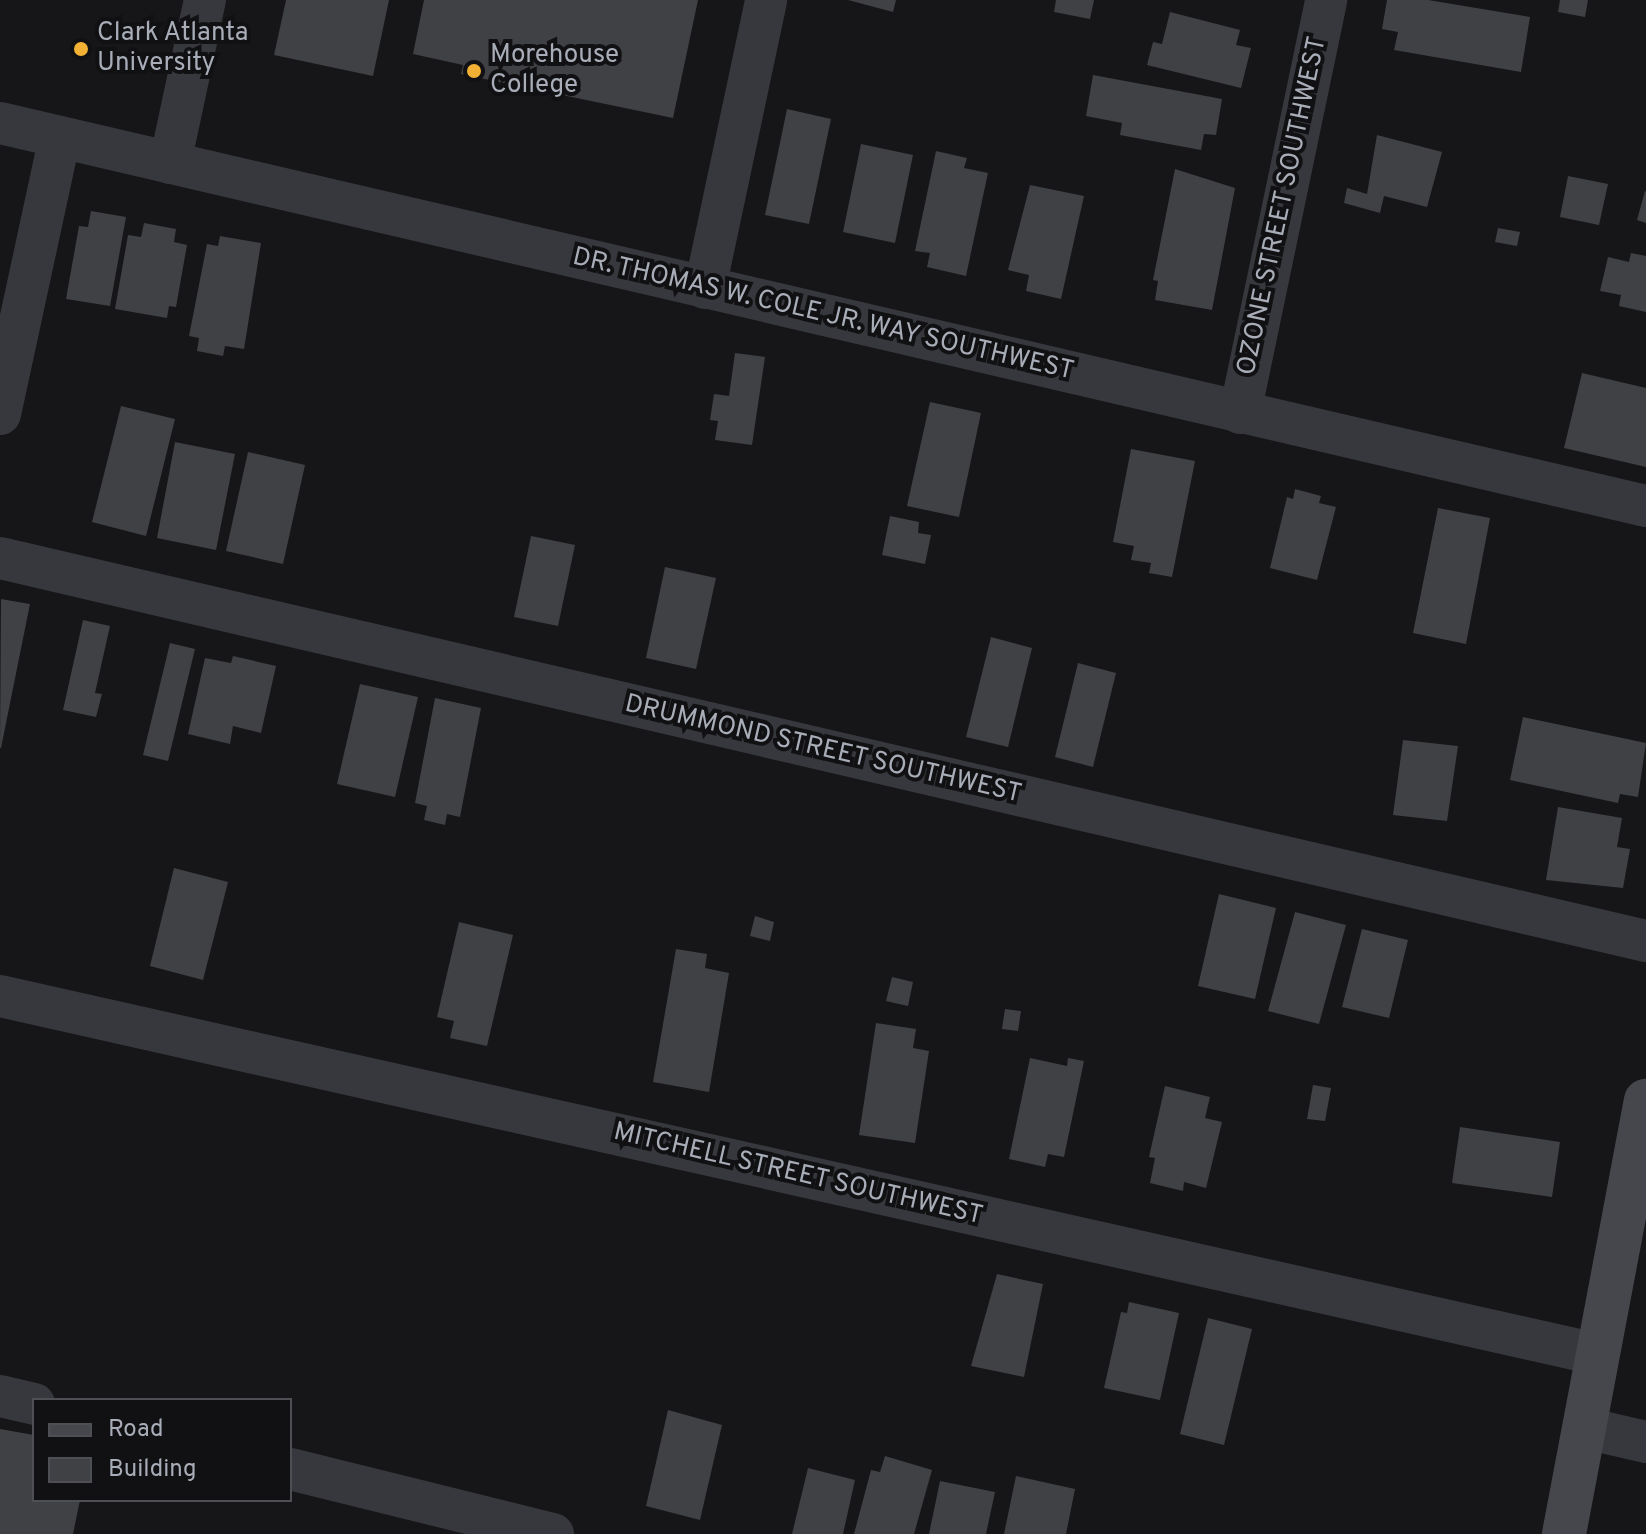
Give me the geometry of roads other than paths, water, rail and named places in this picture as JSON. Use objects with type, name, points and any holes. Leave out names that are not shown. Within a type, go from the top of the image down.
[{"type":"main road","points":[[1564,1534],[1646,1101]]},
{"type":"street","points":[[170,163],[205,0]]},
{"type":"street","points":[[705,288],[766,0]]},
{"type":"street","name":"OZONE STREET SOUTHWEST","points":[[1240,413],[1326,0]]},
{"type":"street","name":"DR. THOMAS W. COLE JR. WAY SOUTHWEST","points":[[0,123],[1646,506]]},
{"type":"street","points":[[0,414],[60,137]]},
{"type":"street","name":"DRUMMOND STREET SOUTHWEST","points":[[0,558],[1646,941]]},
{"type":"street","name":"MITCHELL STREET SOUTHWEST","points":[[0,996],[1596,1354]]},
{"type":"street","points":[[0,1396],[32,1404]]},
{"type":"street","points":[[1585,1428],[1646,1442]]},
{"type":"street","points":[[292,1469],[553,1534]]},
{"type":"place","name":"Clark Atlanta University","points":[[81,49]]},
{"type":"place","name":"Morehouse College","points":[[474,71]]}]
